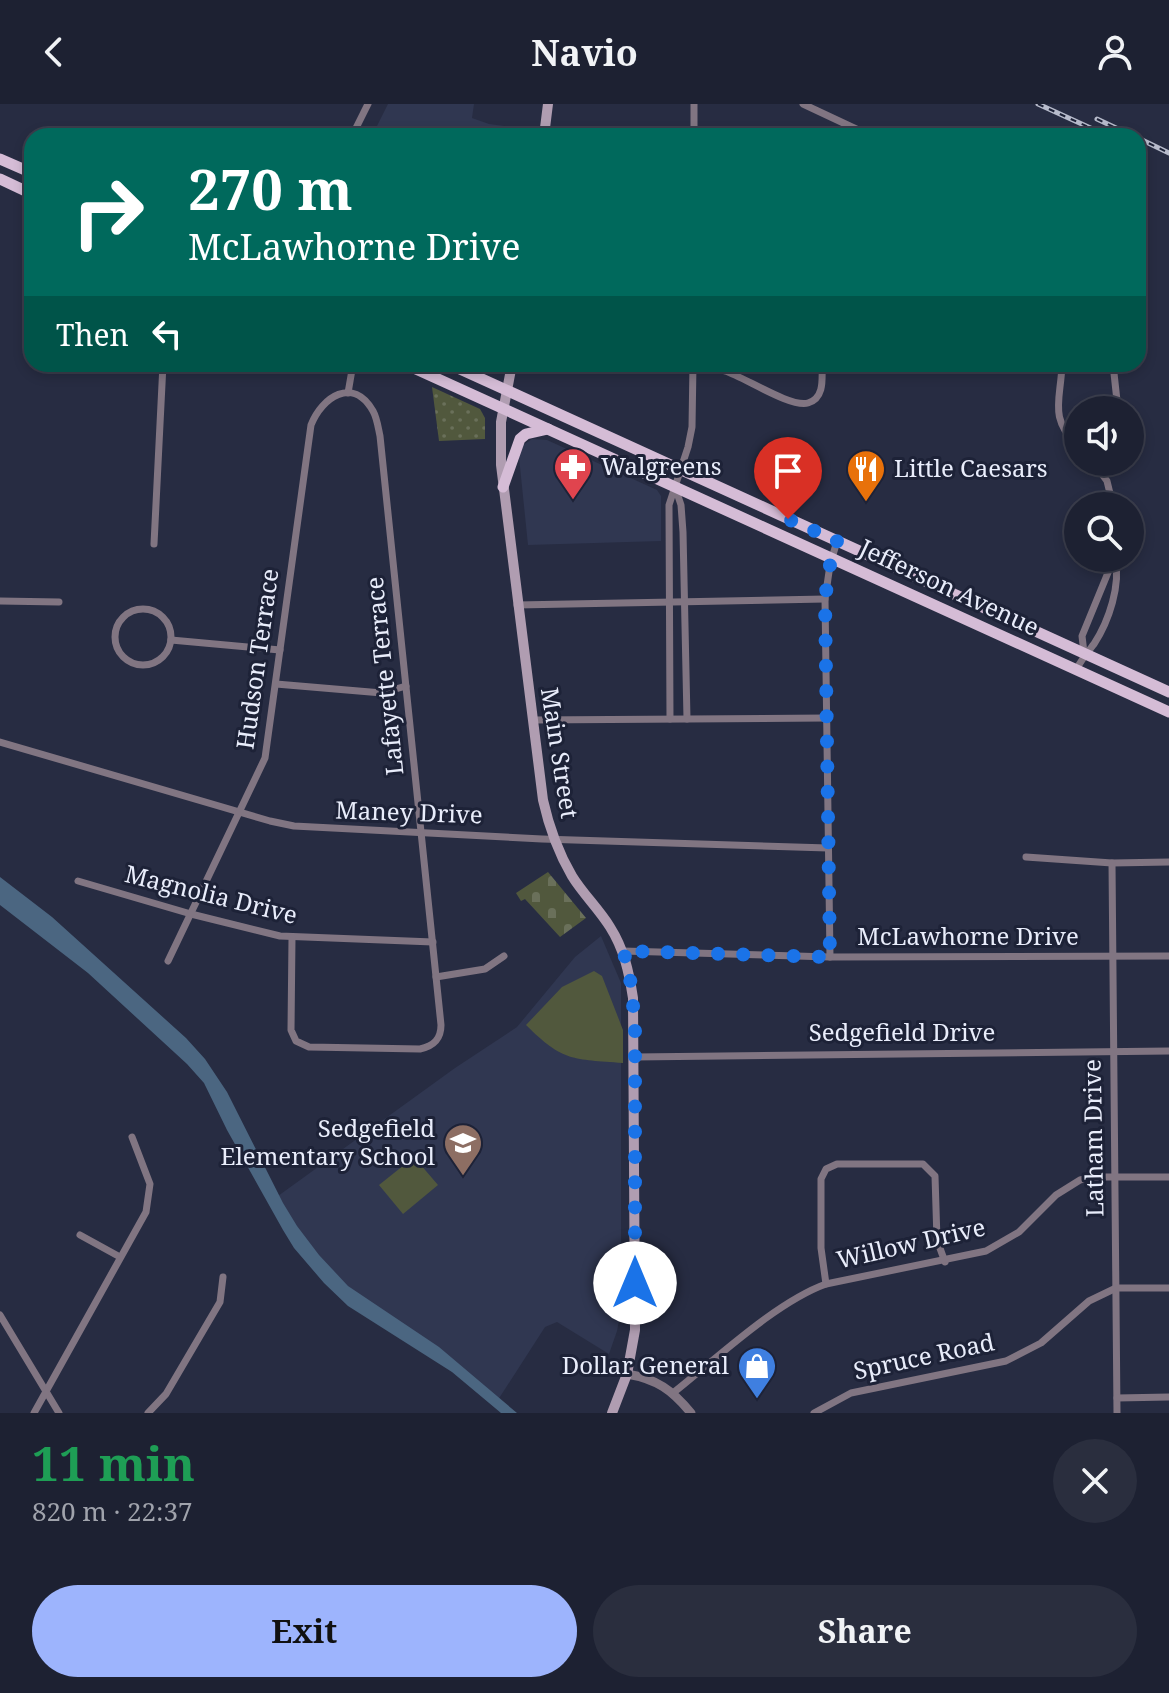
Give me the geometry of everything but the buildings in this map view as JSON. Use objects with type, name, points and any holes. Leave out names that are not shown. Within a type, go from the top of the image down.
[{"type":"main road","points":[[545,128],[548,104]]},
{"type":"main road","points":[[0,159],[24,170]]},
{"type":"main road","points":[[0,179],[24,190]]},
{"type":"main road","name":"Jefferson Avenue","points":[[422,372],[1169,712]]},
{"type":"main road","name":"Jefferson Avenue","points":[[467,372],[1169,692]]},
{"type":"main road","name":"Main Street","points":[[510,372],[500,432],[503,487],[543,800],[554,840],[572,875],[609,925],[623,951],[633,998],[635,1315],[627,1374],[612,1413]]},
{"type":"main road","points":[[503,487],[520,439],[526,434],[548,429]]},
{"type":"street","points":[[356,128],[368,104]]},
{"type":"street","points":[[694,104],[694,128]]},
{"type":"street","points":[[803,104],[854,128]]},
{"type":"street","points":[[154,544],[163,372]]},
{"type":"street","points":[[348,393],[352,372]]},
{"type":"street","points":[[670,719],[669,505],[692,427],[693,372]]},
{"type":"street","points":[[726,372],[793,402],[806,404],[812,402],[821,391],[822,372]]},
{"type":"street","points":[[1061,372],[1058,415],[1064,429]]},
{"type":"street","points":[[1114,372],[1116,396]]},
{"type":"street","name":"Hudson Terrace","points":[[168,961],[265,758],[311,425],[327,399],[348,393]]},
{"type":"street","name":"Lafayette Terrace","points":[[292,938],[291,1030],[296,1041],[309,1047],[415,1049],[428,1048],[434,1043],[441,1031],[380,436],[372,409],[360,397],[348,393]]},
{"type":"street","points":[[675,487],[681,505],[684,561],[687,719]]},
{"type":"street","points":[[830,957],[825,599],[837,541]]},
{"type":"street","points":[[669,561],[684,561]]},
{"type":"street","points":[[1084,653],[1082,636],[1109,572]]},
{"type":"street","points":[[1076,670],[1084,653],[1094,644],[1114,596],[1118,572]]},
{"type":"street","points":[[517,605],[825,599]]},
{"type":"street","points":[[0,601],[59,602]]},
{"type":"street","points":[[142,608],[162,616],[168,623],[171,640],[161,659],[141,666],[122,657],[114,636],[122,617],[142,608]]},
{"type":"street","points":[[171,640],[280,650]]},
{"type":"street","points":[[276,684],[382,693],[406,686]]},
{"type":"street","points":[[533,720],[826,718]]},
{"type":"street","name":"Maney Drive","points":[[0,742],[240,813],[319,829],[828,848]]},
{"type":"street","points":[[1026,857],[1112,863],[1169,862]]},
{"type":"street","name":"Latham Drive","points":[[1112,863],[1117,1413]]},
{"type":"street","name":"Magnolia Drive","points":[[78,881],[191,914],[292,938],[433,942]]},
{"type":"street","name":"McLawhorne Drive","points":[[623,951],[830,957],[1169,956]]},
{"type":"street","points":[[436,977],[485,969],[504,956]]},
{"type":"street","name":"Sedgefield Drive","points":[[635,1057],[1169,1051]]},
{"type":"street","points":[[34,1413],[146,1212],[150,1184],[132,1137]]},
{"type":"street","points":[[826,1284],[821,1248],[821,1179],[826,1169],[837,1164],[928,1166],[936,1181],[937,1240],[945,1262]]},
{"type":"street","name":"Willow Drive","points":[[673,1393],[785,1304],[826,1284],[945,1262],[986,1251],[1009,1240],[1069,1185],[1093,1177],[1169,1177]]},
{"type":"street","points":[[80,1235],[120,1257]]},
{"type":"street","points":[[148,1413],[166,1394],[220,1302],[223,1277]]},
{"type":"street","name":"Spruce Road","points":[[814,1413],[851,1393],[1006,1361],[1041,1343],[1089,1301],[1116,1288],[1169,1288]]},
{"type":"street","points":[[0,1315],[59,1413]]},
{"type":"street","points":[[627,1374],[653,1380],[673,1393],[691,1413]]},
{"type":"street","points":[[1117,1398],[1169,1397]]},
{"type":"shaded area","points":[[388,104],[474,104],[472,118],[519,128],[376,128]]},
{"type":"shaded area","points":[[532,439],[547,440],[657,490],[661,496],[661,541],[528,545],[519,457],[522,446]]},
{"type":"shaded area","points":[[0,877],[52,917],[186,1038],[205,1059],[227,1092],[297,1226],[348,1286],[439,1347],[517,1413],[501,1413],[452,1372],[348,1306],[324,1283],[283,1230],[204,1083],[88,973],[0,905]]},
{"type":"shaded area","name":"Sedgefield Elementary School","points":[[601,936],[621,983],[621,1309],[617,1331],[609,1354],[557,1322],[545,1327],[496,1403],[373,1312],[300,1237],[278,1196],[517,1027],[575,957]]},
{"type":"green space","points":[[432,387],[480,409],[485,418],[485,439],[439,441]]},
{"type":"green space","points":[[548,872],[586,918],[560,937],[516,893]]},
{"type":"green space","points":[[594,971],[602,976],[623,1030],[623,1063],[570,1056],[550,1046],[526,1025],[562,987]]},
{"type":"green space","points":[[414,1157],[438,1185],[403,1214],[379,1185]]},
{"type":"railway","points":[[1038,104],[1090,128]]},
{"type":"railway","points":[[1097,119],[1116,128]]},
{"type":"railway","points":[[1146,142],[1169,153]]},
{"type":"place","name":"Walgreens","points":[[573,501]]},
{"type":"place","name":"Little Caesars","points":[[866,503]]},
{"type":"place","name":"Sedgefield Elementary School","points":[[463,1177]]},
{"type":"place","name":"Dollar General","points":[[757,1400]]},
{"type":"route","points":[[635,1283],[635,1023],[629,969],[623,951],[830,957],[825,599],[837,541],[788,519]]}]
